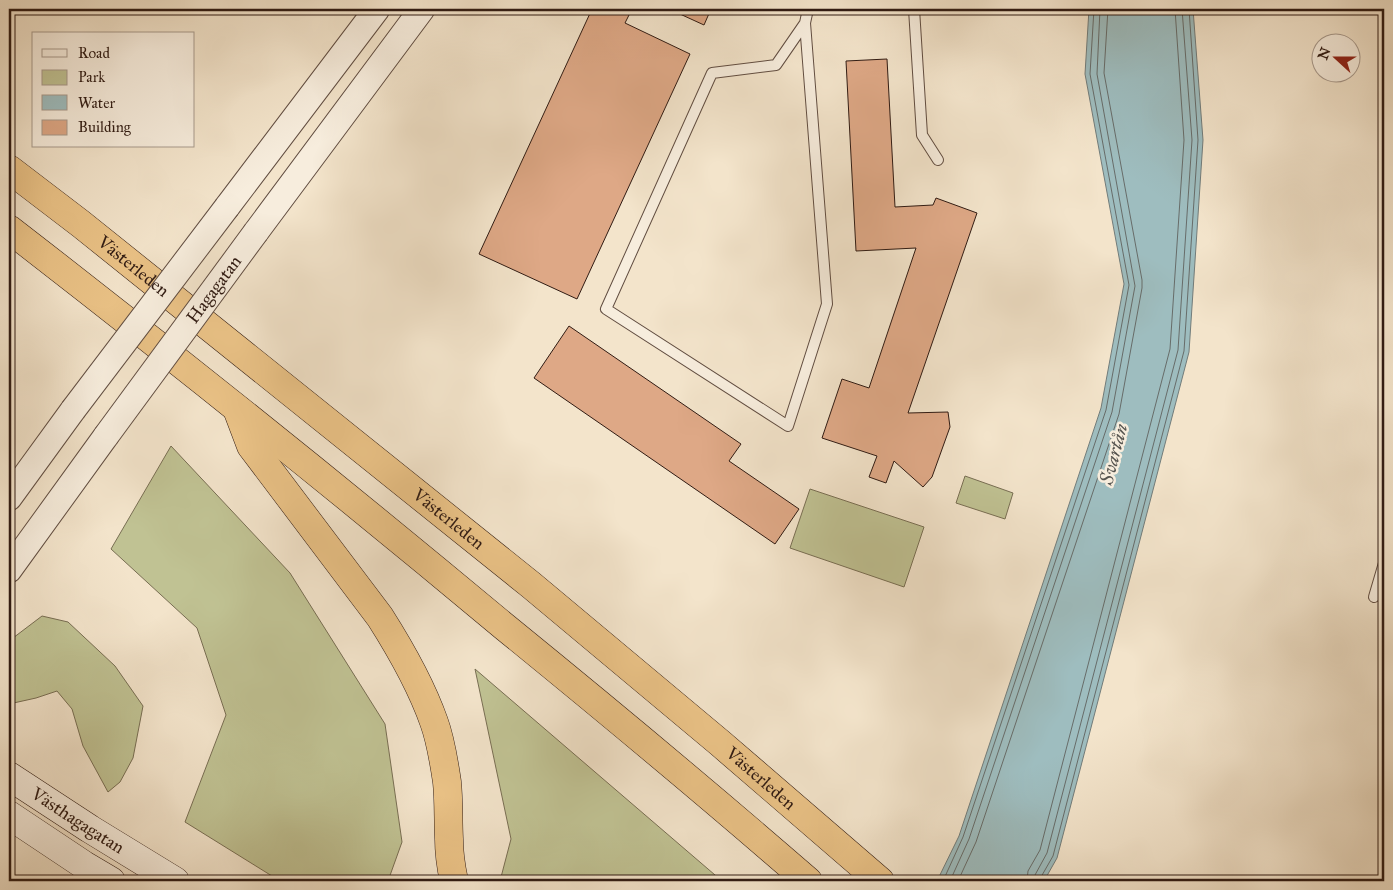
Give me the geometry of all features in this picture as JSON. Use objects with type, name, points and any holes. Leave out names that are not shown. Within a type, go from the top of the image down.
[{"type":"highway","name":"Västerleden","points":[[9,168],[531,585],[720,743],[880,881]]},
{"type":"highway","points":[[9,229],[123,317],[369,514],[808,881]]},
{"type":"highway","points":[[236,408],[251,446],[380,617],[395,641],[425,700],[435,724],[447,783],[450,875]]},
{"type":"main road","name":"Västhagagatan","points":[[9,776],[90,830],[175,881]]},
{"type":"main road","name":"Västhagagatan","points":[[9,815],[111,881]]},
{"type":"street","points":[[9,498],[73,410],[377,9]]},
{"type":"street","name":"Hagagatan","points":[[9,570],[422,9]]},
{"type":"lane","points":[[805,23],[776,65],[712,73],[606,309],[788,426],[827,304],[805,23],[808,9]]},
{"type":"lane","points":[[914,9],[922,135],[938,160]]},
{"type":"lane","points":[[1374,597],[1384,563]]},
{"type":"green space","points":[[171,446],[290,573],[385,724],[402,842],[388,881],[280,881],[185,822],[226,715],[197,628],[111,549]]},
{"type":"green space","points":[[965,476],[1013,493],[1005,519],[956,503]]},
{"type":"green space","points":[[810,489],[924,527],[904,587],[790,548]]},
{"type":"green space","points":[[42,616],[68,622],[115,666],[143,706],[133,758],[120,782],[108,792],[83,746],[72,709],[57,691],[9,704],[9,641]]},
{"type":"green space","points":[[475,669],[722,881],[500,881],[511,839]]},
{"type":"water","name":"Svartån","points":[[1089,9],[1193,9],[1203,140],[1189,352],[1057,858],[1044,881],[937,881],[959,836],[1101,408],[1124,284],[1085,74]]},
{"type":"building","points":[[592,9],[632,9],[625,23],[690,54],[577,299],[479,254]]},
{"type":"building","points":[[669,9],[711,9],[704,25]]},
{"type":"building","points":[[887,59],[895,207],[933,205],[936,198],[977,213],[908,413],[948,412],[950,427],[932,477],[923,487],[894,461],[886,483],[869,477],[877,456],[822,438],[842,379],[869,388],[916,248],[856,251],[846,61]]},
{"type":"building","points":[[569,326],[741,444],[729,461],[799,509],[775,544],[534,378]]}]
